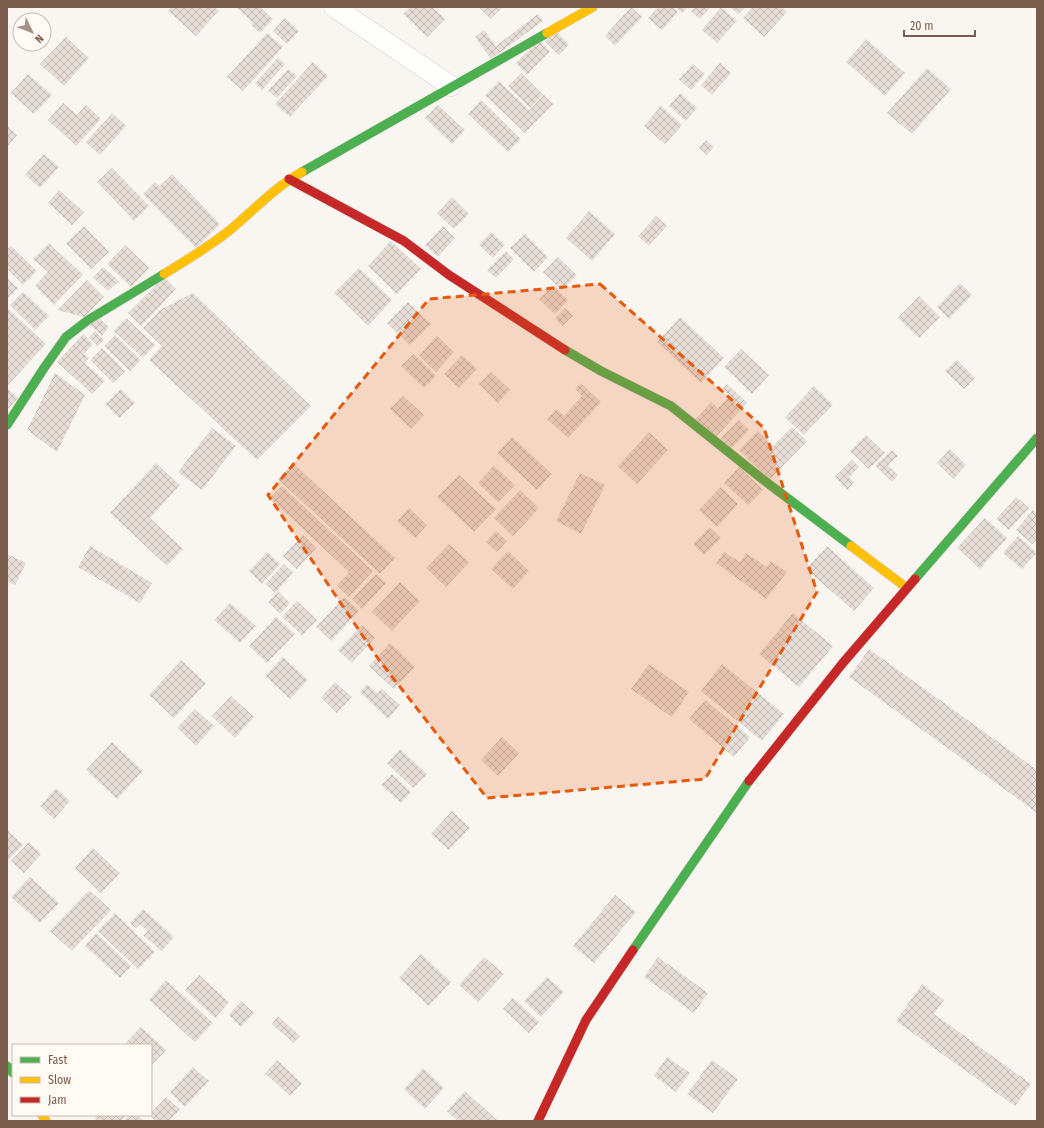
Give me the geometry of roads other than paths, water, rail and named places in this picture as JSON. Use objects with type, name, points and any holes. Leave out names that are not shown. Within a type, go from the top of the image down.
[{"type":"street","points":[[334,7],[451,86]]},
{"type":"street","points":[[7,425],[66,337],[88,320],[187,260],[229,231],[289,179],[593,7]]},
{"type":"street","points":[[289,179],[404,241],[449,275],[541,335],[601,371],[671,406],[761,478],[907,588]]},
{"type":"street","points":[[538,1121],[586,1020],[688,867],[747,783],[842,664],[1037,438]]}]
